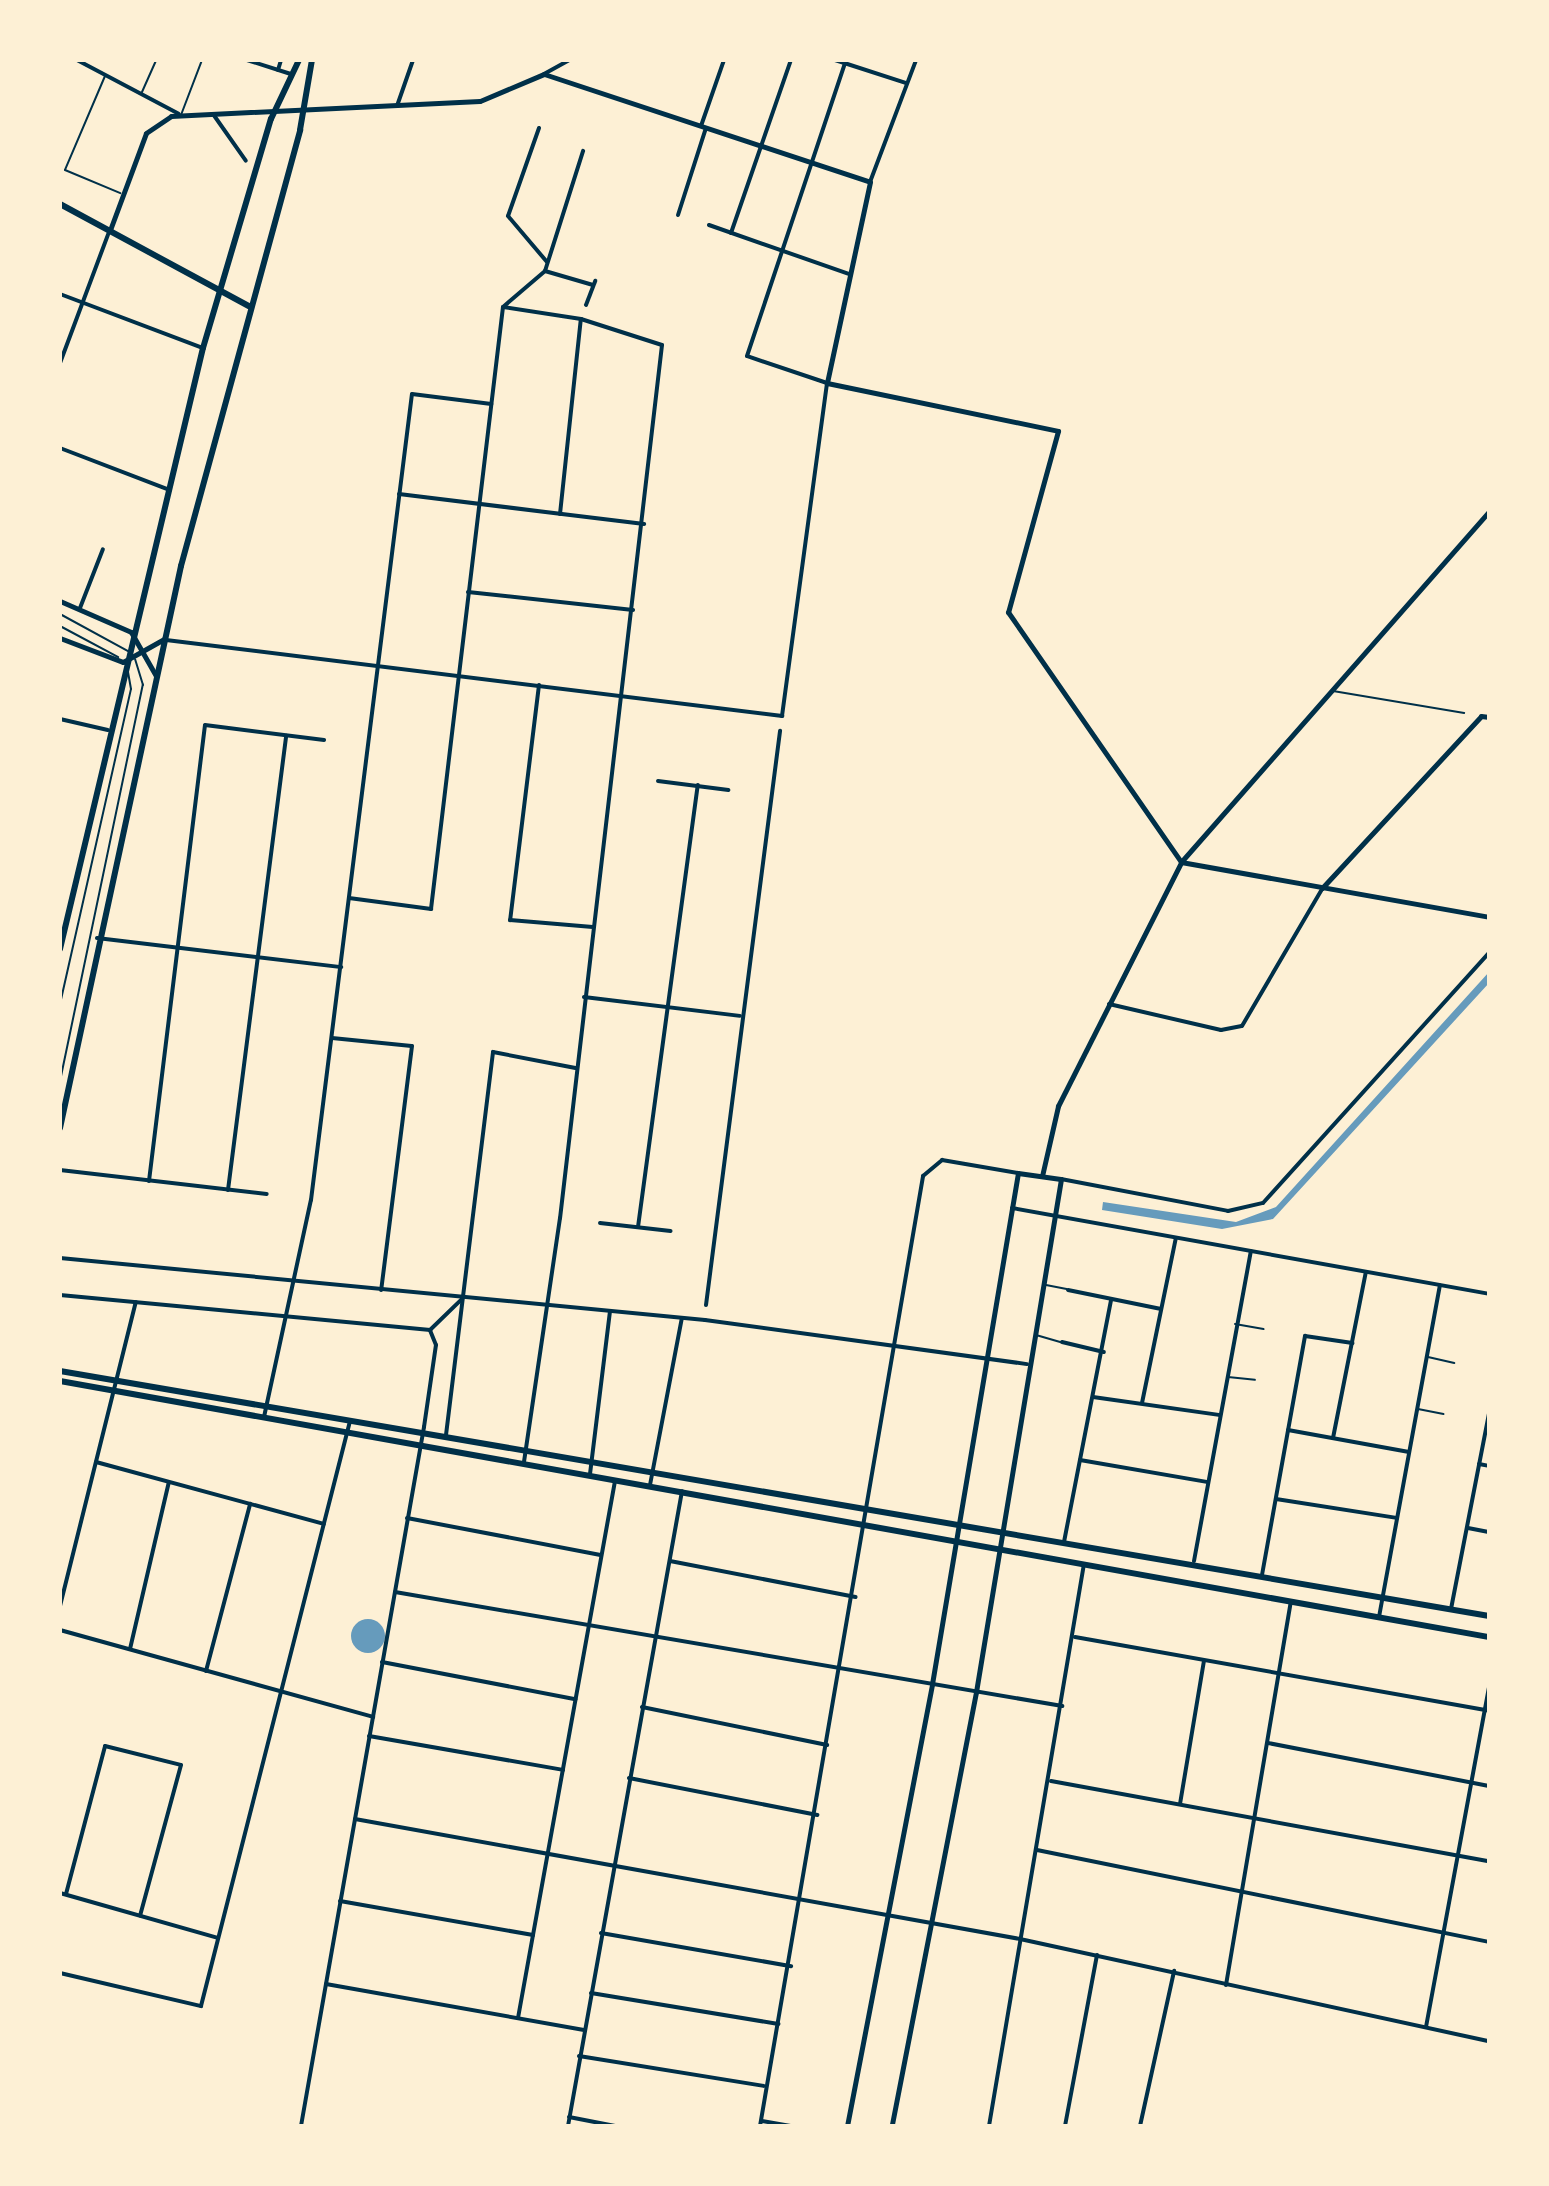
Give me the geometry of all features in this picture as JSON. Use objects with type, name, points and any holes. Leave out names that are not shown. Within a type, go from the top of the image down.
[{"type":"main road","points":[[60,949],[123,662],[203,348],[274,112],[299,60]]},
{"type":"main road","points":[[60,1128],[97,938],[164,639],[249,306],[305,110],[312,60]]},
{"type":"main road","points":[[60,204],[249,306]]},
{"type":"main road","points":[[60,1371],[1064,1542],[1194,1561],[1489,1616]]},
{"type":"main road","points":[[60,1381],[1489,1637]]},
{"type":"street","points":[[77,60],[181,115]]},
{"type":"street","points":[[247,60],[291,74]]},
{"type":"street","points":[[278,70],[281,60]]},
{"type":"street","points":[[397,106],[413,60]]},
{"type":"street","points":[[60,363],[149,128],[181,115],[397,106],[493,98],[569,60]]},
{"type":"street","points":[[678,215],[724,60]]},
{"type":"street","points":[[731,233],[791,60]]},
{"type":"street","points":[[835,60],[906,83]]},
{"type":"street","points":[[60,638],[123,662],[164,639],[782,716],[827,383],[849,274],[870,182],[916,60]]},
{"type":"street","points":[[845,62],[747,356],[827,383],[1058,431],[1008,612],[1181,862],[1489,917]]},
{"type":"street","points":[[544,74],[870,182]]},
{"type":"street","points":[[213,114],[246,161]]},
{"type":"street","points":[[539,128],[508,210],[512,227],[539,246],[547,264]]},
{"type":"street","points":[[349,898],[431,909],[503,307],[545,271],[583,151]]},
{"type":"street","points":[[709,225],[849,274]]},
{"type":"street","points":[[545,271],[594,283],[586,305]]},
{"type":"street","points":[[60,294],[203,348]]},
{"type":"street","points":[[503,307],[581,319],[662,345],[644,524],[575,1068],[549,1304],[524,1462]]},
{"type":"street","points":[[560,514],[581,319]]},
{"type":"street","points":[[264,1417],[298,1282],[332,1038],[412,394],[491,404]]},
{"type":"street","points":[[60,448],[167,489]]},
{"type":"street","points":[[399,494],[644,524]]},
{"type":"street","points":[[1042,1176],[1058,1106],[1107,1003],[1181,862],[1489,512]]},
{"type":"street","points":[[80,608],[103,549]]},
{"type":"street","points":[[467,591],[633,610]]},
{"type":"street","points":[[60,601],[131,632],[147,649],[156,676]]},
{"type":"street","points":[[539,685],[510,920],[593,927]]},
{"type":"street","points":[[1107,1003],[1221,1030],[1242,1026],[1322,889],[1481,716],[1489,717]]},
{"type":"street","points":[[60,719],[108,730]]},
{"type":"street","points":[[149,1181],[205,725],[324,740]]},
{"type":"street","points":[[706,1305],[740,1016],[780,731]]},
{"type":"street","points":[[228,1190],[286,735]]},
{"type":"street","points":[[658,781],[728,790]]},
{"type":"street","points":[[638,1227],[698,785]]},
{"type":"street","points":[[97,938],[341,967]]},
{"type":"street","points":[[791,2126],[761,2123],[764,2086],[804,1898],[827,1745],[856,1597],[868,1508],[929,1164],[1042,1176],[1228,1211],[1253,1208],[1280,1188],[1489,953]]},
{"type":"street","points":[[584,997],[740,1016]]},
{"type":"street","points":[[332,1038],[412,1046],[381,1290]]},
{"type":"street","points":[[446,1435],[493,1052],[575,1068]]},
{"type":"street","points":[[60,1170],[267,1194]]},
{"type":"street","points":[[847,2126],[932,1684],[1018,1173]]},
{"type":"street","points":[[892,2126],[934,1922],[976,1692],[1027,1364],[1061,1179]]},
{"type":"street","points":[[1012,1208],[1489,1294]]},
{"type":"street","points":[[600,1223],[671,1231]]},
{"type":"street","points":[[1142,1403],[1176,1238]]},
{"type":"street","points":[[1194,1561],[1235,1324],[1251,1251]]},
{"type":"street","points":[[60,1258],[549,1304],[897,1341],[1027,1364]]},
{"type":"street","points":[[1333,1438],[1366,1272]]},
{"type":"street","points":[[1379,1617],[1440,1286]]},
{"type":"street","points":[[1068,1290],[1161,1309]]},
{"type":"street","points":[[60,1295],[430,1330]]},
{"type":"street","points":[[430,1330],[463,1297]]},
{"type":"street","points":[[1064,1542],[1104,1352],[1111,1300]]},
{"type":"street","points":[[60,1606],[136,1302]]},
{"type":"street","points":[[590,1474],[610,1311]]},
{"type":"street","points":[[650,1485],[682,1318]]},
{"type":"street","points":[[301,2126],[421,1444],[436,1345],[430,1330]]},
{"type":"street","points":[[1262,1575],[1305,1336],[1352,1343]]},
{"type":"street","points":[[1062,1342],[1104,1352]]},
{"type":"street","points":[[1093,1397],[1219,1415]]},
{"type":"street","points":[[1451,1609],[1489,1414]]},
{"type":"street","points":[[60,1973],[201,2006],[351,1419]]},
{"type":"street","points":[[1288,1430],[1409,1452]]},
{"type":"street","points":[[1079,1460],[1208,1482]]},
{"type":"street","points":[[96,1462],[324,1524]]},
{"type":"street","points":[[1479,1464],[1489,1466]]},
{"type":"street","points":[[518,2018],[615,1479]]},
{"type":"street","points":[[130,1649],[169,1482]]},
{"type":"street","points":[[568,2126],[682,1491]]},
{"type":"street","points":[[1276,1499],[1397,1518]]},
{"type":"street","points":[[206,1671],[250,1504]]},
{"type":"street","points":[[407,1518],[601,1555]]},
{"type":"street","points":[[1467,1528],[1489,1532]]},
{"type":"street","points":[[670,1561],[856,1597]]},
{"type":"street","points":[[989,2126],[1075,1637],[1084,1564]]},
{"type":"street","points":[[395,1592],[655,1639],[843,1666],[1062,1706]]},
{"type":"street","points":[[1226,1985],[1257,1818],[1291,1600]]},
{"type":"street","points":[[60,1630],[373,1717]]},
{"type":"street","points":[[1075,1637],[1487,1711]]},
{"type":"street","points":[[1180,1804],[1204,1661]]},
{"type":"street","points":[[382,1662],[575,1699]]},
{"type":"street","points":[[1426,2027],[1489,1688]]},
{"type":"street","points":[[642,1707],[827,1745]]},
{"type":"street","points":[[369,1736],[563,1770]]},
{"type":"street","points":[[1268,1743],[1489,1786]]},
{"type":"street","points":[[140,1916],[181,1765],[105,1746],[63,1894],[140,1916],[218,1938]]},
{"type":"street","points":[[629,1778],[817,1815]]},
{"type":"street","points":[[1050,1781],[1489,1861]]},
{"type":"street","points":[[355,1819],[934,1922],[1174,1971],[1489,2041]]},
{"type":"street","points":[[1037,1850],[1245,1887],[1489,1942]]},
{"type":"street","points":[[340,1901],[533,1935]]},
{"type":"street","points":[[601,1933],[791,1966]]},
{"type":"street","points":[[1065,2126],[1097,1955]]},
{"type":"street","points":[[1140,2126],[1174,1971]]},
{"type":"street","points":[[326,1984],[584,2030]]},
{"type":"street","points":[[590,1993],[778,2024]]},
{"type":"street","points":[[579,2056],[764,2086]]},
{"type":"street","points":[[569,2117],[615,2126]]},
{"type":"lane","points":[[141,94],[156,60]]},
{"type":"lane","points":[[181,115],[202,60]]},
{"type":"lane","points":[[106,75],[65,170],[123,195]]},
{"type":"lane","points":[[60,614],[127,649],[143,685],[60,1081]]},
{"type":"lane","points":[[60,626],[123,662],[131,689],[60,1004]]},
{"type":"lane","points":[[1332,691],[1464,713]]},
{"type":"lane","points":[[1041,1284],[1068,1290]]},
{"type":"lane","points":[[1235,1324],[1264,1329]]},
{"type":"lane","points":[[1034,1335],[1062,1342]]},
{"type":"lane","points":[[1427,1357],[1454,1363]]},
{"type":"lane","points":[[1226,1376],[1255,1380]]},
{"type":"lane","points":[[1417,1409],[1444,1414]]},
{"type":"water","points":[[1489,972],[1489,983],[1273,1219],[1222,1229],[1102,1210],[1103,1202],[1236,1222],[1276,1207]]},
{"type":"water","points":[[368,1619],[380,1624],[385,1636],[380,1648],[368,1653],[356,1648],[351,1636],[356,1624]]}]
